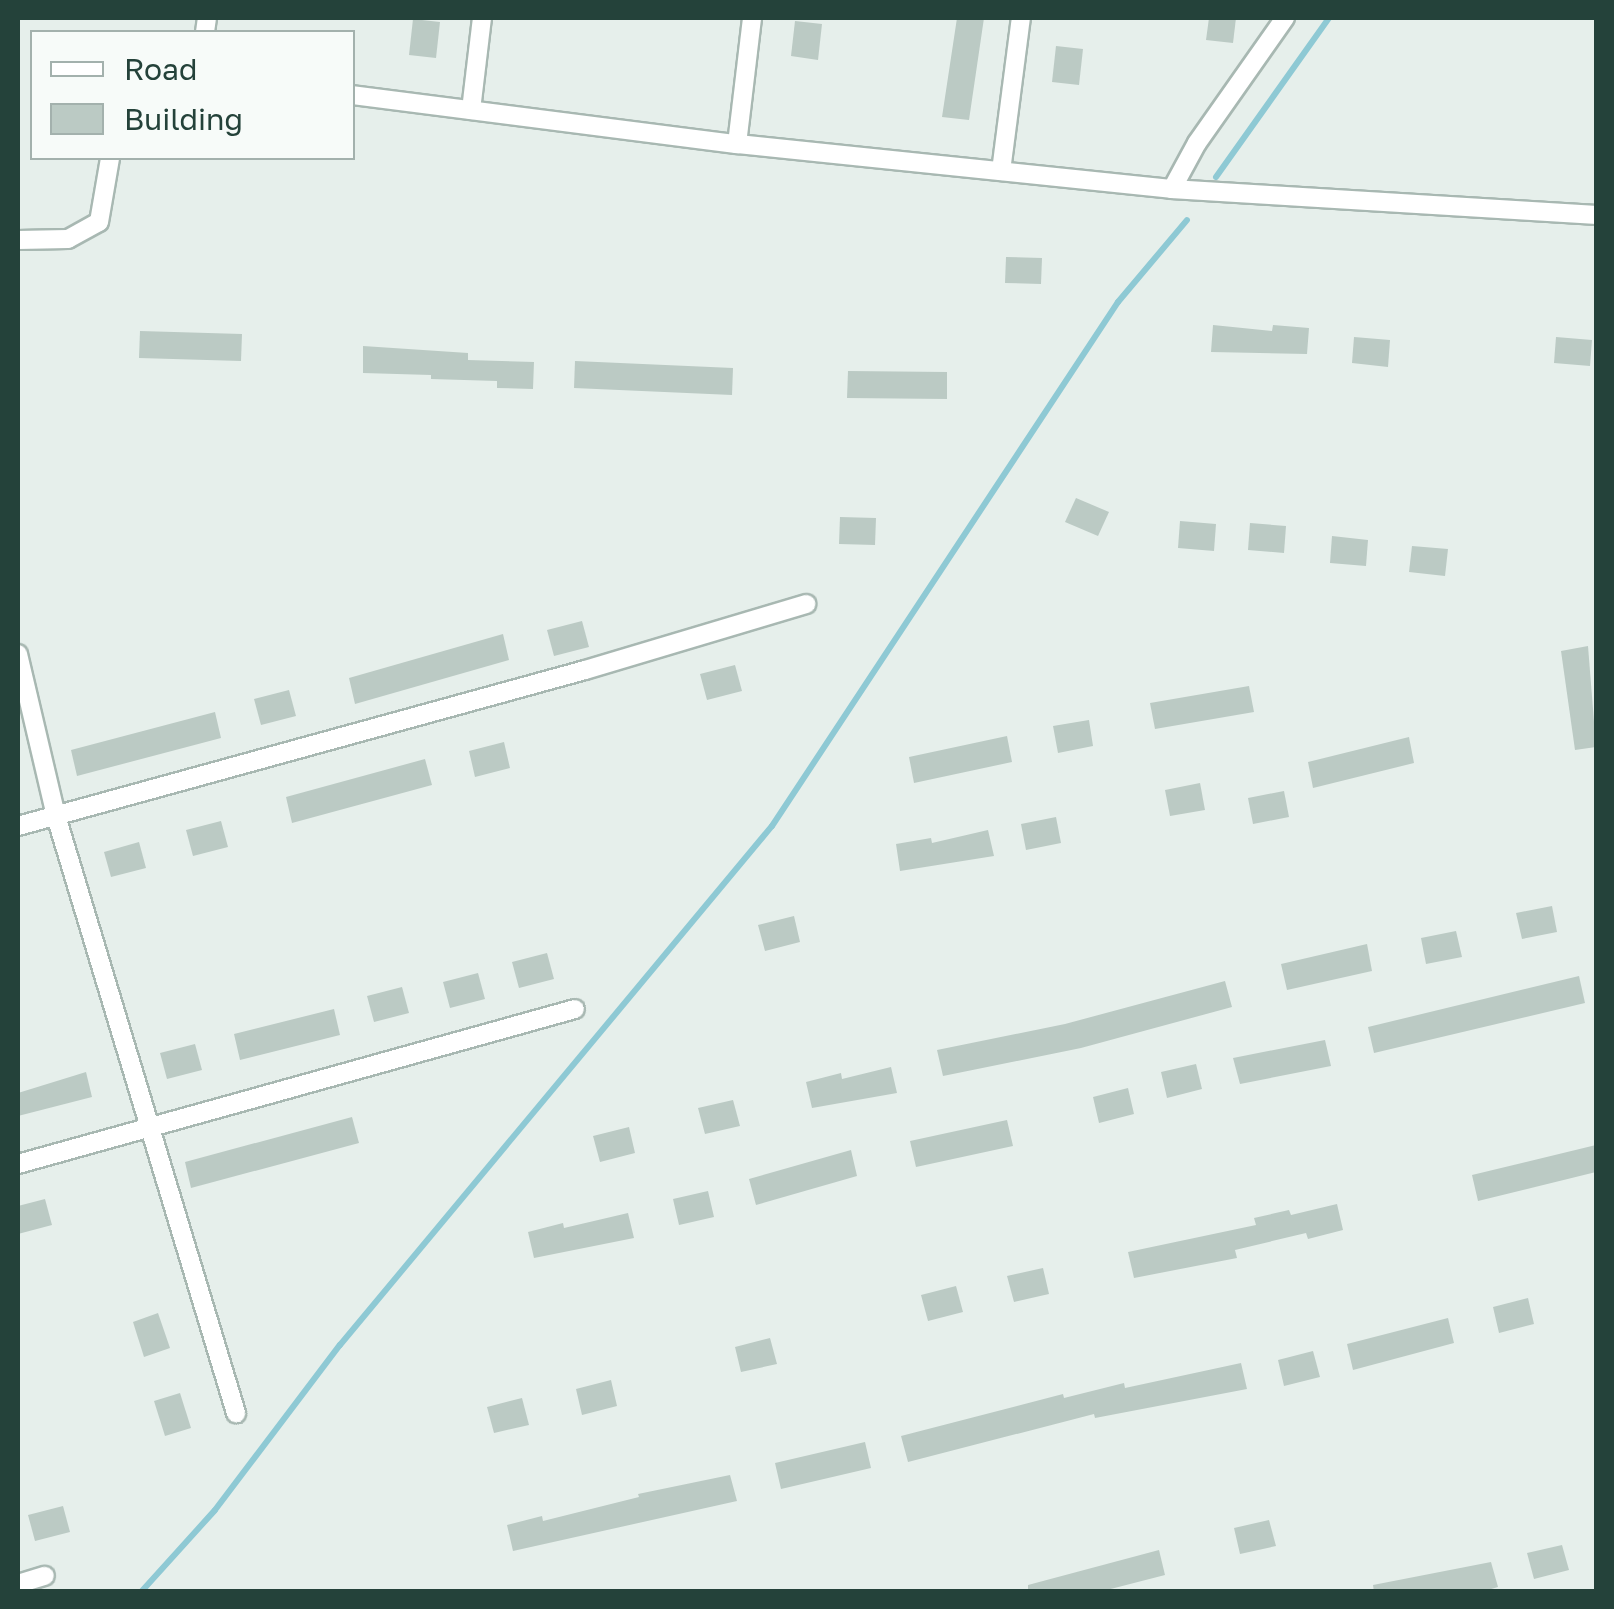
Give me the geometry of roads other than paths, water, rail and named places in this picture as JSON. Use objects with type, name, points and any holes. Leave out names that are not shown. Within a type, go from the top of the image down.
[{"type":"street","points":[[471,110],[482,18]]},
{"type":"street","points":[[737,144],[752,18]]},
{"type":"street","points":[[1001,171],[1021,18]]},
{"type":"street","points":[[1172,189],[1197,143],[1286,18]]},
{"type":"street","points":[[355,95],[737,144],[1172,189],[1596,214]]},
{"type":"street","points":[[18,240],[68,239],[99,222],[110,160]]},
{"type":"street","points":[[18,826],[585,670],[806,604]]},
{"type":"street","points":[[18,654],[56,816],[236,1413]]},
{"type":"street","points":[[18,1164],[576,1009]]},
{"type":"street","points":[[18,1584],[45,1576]]},
{"type":"waterway","points":[[1216,177],[1329,18]]},
{"type":"waterway","points":[[141,1592],[215,1510],[340,1345],[772,826],[1118,302],[1187,220]]}]
